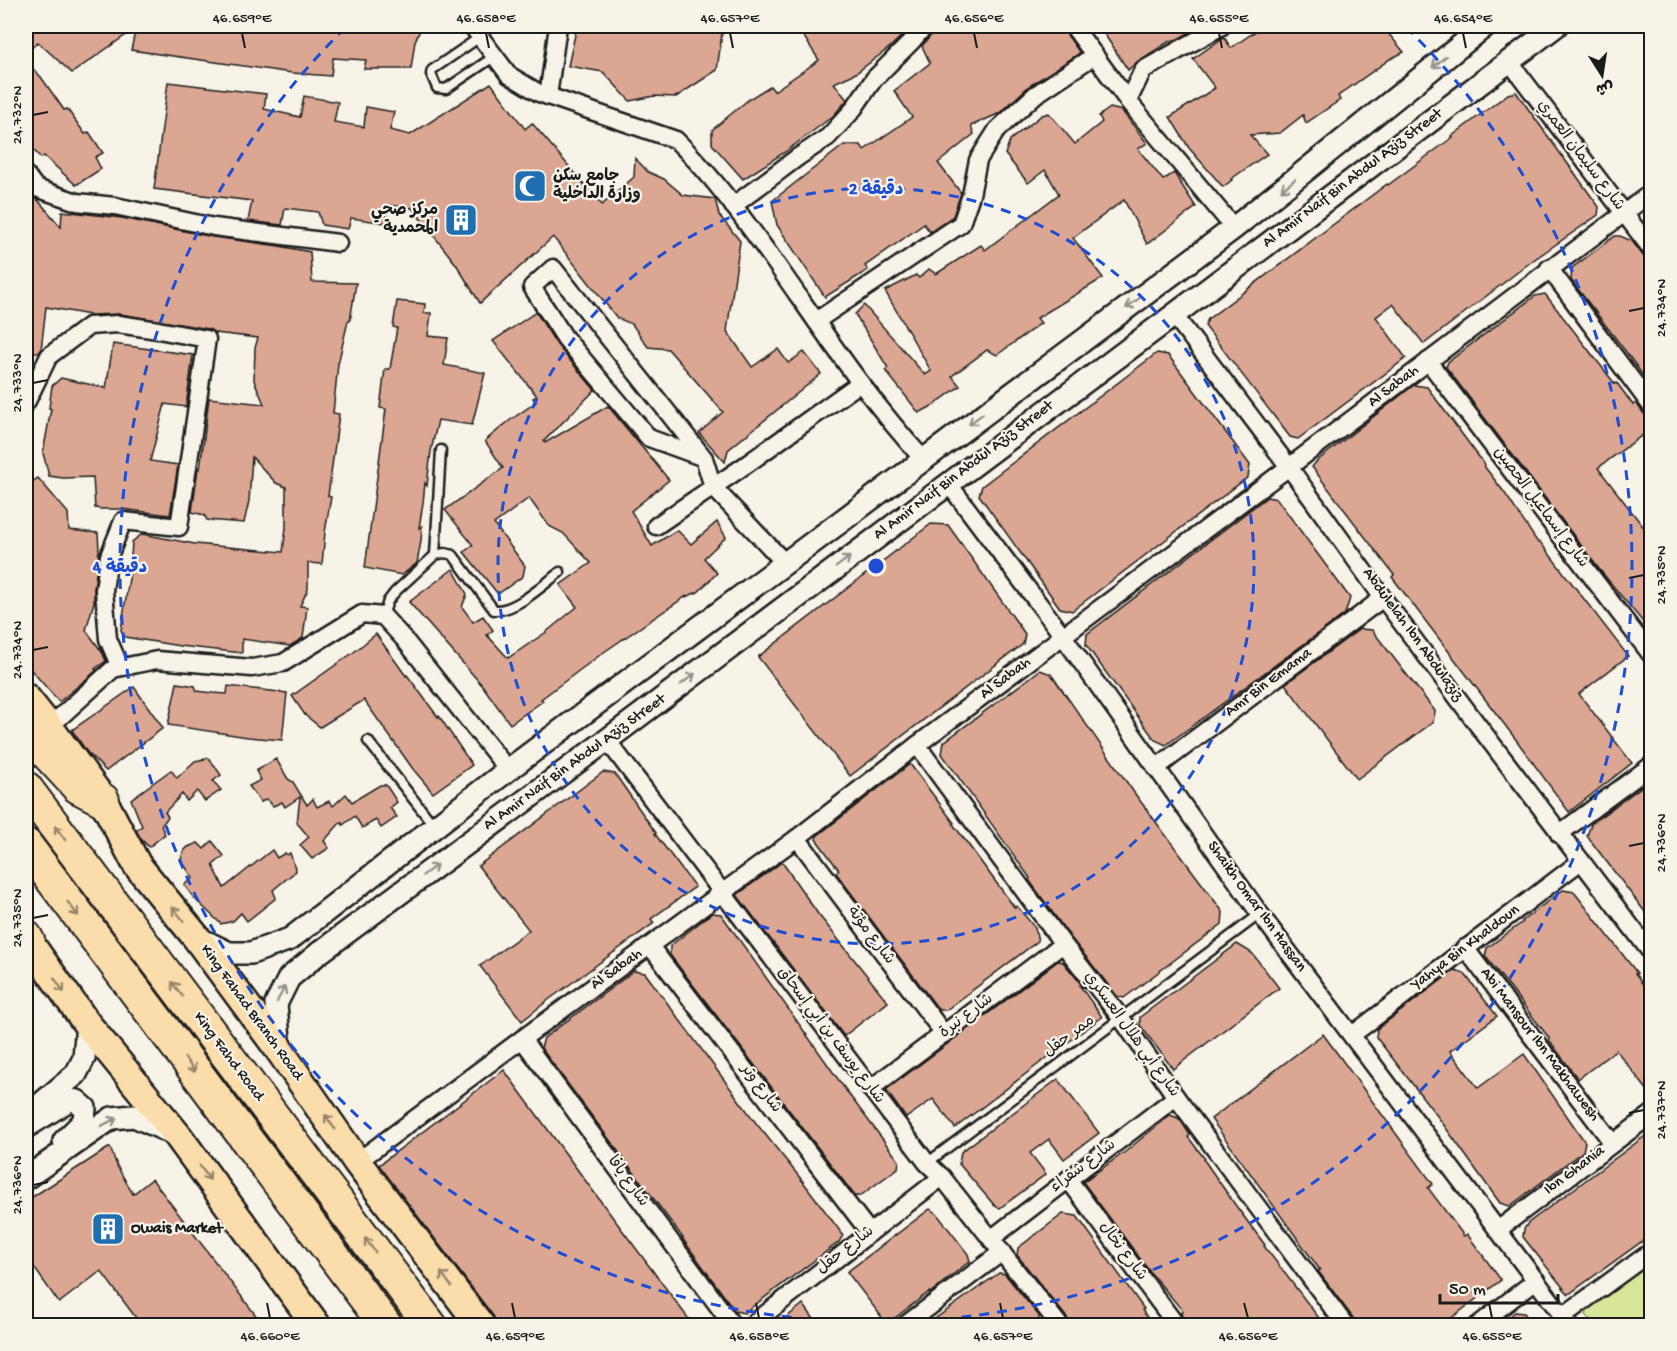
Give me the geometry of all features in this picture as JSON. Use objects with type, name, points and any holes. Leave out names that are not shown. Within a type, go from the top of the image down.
[{"type":"highway","points":[[38,729],[78,787],[104,800]]},
{"type":"highway","name":"King Fahd Road","points":[[26,788],[431,1326]]},
{"type":"highway","points":[[26,845],[386,1326]]},
{"type":"main road","points":[[26,698],[38,729]]},
{"type":"main road","name":"King Fahad Branch Road","points":[[104,800],[137,865],[196,937],[280,1051],[357,1162],[481,1326]]},
{"type":"main road","points":[[27,939],[87,1024],[178,1136],[318,1326]]},
{"type":"street","points":[[548,96],[558,26]]},
{"type":"street","points":[[733,206],[828,137],[852,111],[874,79],[925,26]]},
{"type":"street","points":[[1073,26],[1128,101],[1234,228]]},
{"type":"street","points":[[1128,101],[1143,70],[1222,26]]},
{"type":"street","name":"Al Amir Naif Bin Abdul Aziz Street","points":[[196,937],[229,953],[251,953],[290,939],[508,770],[784,562],[1234,228],[1485,26]]},
{"type":"street","name":"Al Amir Naif Bin Abdul Aziz Street","points":[[280,1051],[276,1004],[289,978],[319,953],[607,740],[1556,26]]},
{"type":"street","points":[[476,31],[509,75],[539,93],[676,140],[691,154],[733,206],[894,428],[923,459]]},
{"type":"street","points":[[816,321],[961,224],[978,160],[997,130],[1035,95],[1095,55]]},
{"type":"street","name":"شارع سليمان العمري","points":[[1509,61],[1652,250]]},
{"type":"street","points":[[26,175],[36,188],[77,202],[115,206],[214,227],[338,243]]},
{"type":"street","name":"Al Sabah","points":[[357,1162],[797,838],[917,745],[1652,192]]},
{"type":"street","points":[[704,458],[649,438],[565,338],[532,287],[553,268],[704,458],[713,487],[784,562]]},
{"type":"street","points":[[1549,268],[1652,407]]},
{"type":"street","name":"Abdulelah Ibn Abdulaziz","points":[[1174,315],[1289,467],[1383,598],[1559,834],[1652,954]]},
{"type":"street","points":[[26,403],[49,356],[89,326],[118,324],[207,339],[179,527],[123,521],[109,556],[104,590],[108,639],[120,667]]},
{"type":"street","name":"شارع إسماعيل الحصين","points":[[1428,361],[1651,653]]},
{"type":"street","points":[[656,526],[860,383]]},
{"type":"street","name":"Shaikh Omar Ibn Hassan","points":[[948,483],[1063,636],[1260,914],[1567,1321]]},
{"type":"street","name":"Amr Bin Emama","points":[[1156,768],[1383,598]]},
{"type":"street","points":[[38,729],[113,669],[157,660],[252,668],[284,663],[362,614],[383,616],[404,639],[508,770]]},
{"type":"street","name":"شارع يوسف بن أبي إسحاق","points":[[607,740],[927,1163],[942,1177],[992,1238],[1060,1326]]},
{"type":"street","name":"شارع أبي هلال العسكري","points":[[917,745],[1063,944],[1121,1018],[1176,1097],[1346,1326]]},
{"type":"street","points":[[1559,834],[1652,765]]},
{"type":"street","name":"شارع مؤتة","points":[[797,838],[944,1034]]},
{"type":"street","name":"Yahya Bin Khaldoun","points":[[1352,1035],[1581,861]]},
{"type":"street","points":[[290,939],[278,951],[280,960],[289,966],[298,965],[319,953]]},
{"type":"street","name":"شارع نبرة","points":[[870,1089],[1063,944]]},
{"type":"street","name":"شارع وتر","points":[[650,946],[870,1233]]},
{"type":"street","name":"Abi Mansour Ibn Makhawesh","points":[[1466,948],[1612,1142]]},
{"type":"street","points":[[26,1118],[76,1074],[84,1058],[87,1024]]},
{"type":"street","name":"شارع يافا","points":[[522,1039],[733,1326]]},
{"type":"street","name":"شارع شقراء","points":[[992,1238],[1176,1097]]},
{"type":"street","points":[[26,1127],[69,1100],[77,1101],[85,1108],[84,1121],[26,1176]]},
{"type":"street","name":"Ibn Ghania","points":[[1498,1229],[1652,1114]]},
{"type":"street","points":[[26,1176],[112,1118],[134,1116],[178,1136]]},
{"type":"street","name":"شارع حقل","points":[[750,1326],[942,1177]]},
{"type":"street","name":"شارع نخال","points":[[1068,1179],[1177,1326]]},
{"type":"street","points":[[1567,1321],[1652,1251]]},
{"type":"street","points":[[904,1326],[1002,1252]]},
{"type":"street","points":[[1477,1326],[1536,1280]]},
{"type":"lane","points":[[476,31],[432,70],[431,74],[437,88],[446,89],[495,56]]},
{"type":"lane","points":[[435,555],[441,450]]},
{"type":"lane","points":[[383,616],[388,601],[395,592],[435,555],[453,555],[494,610],[502,611],[512,607],[560,572]]},
{"type":"lane","points":[[368,741],[435,827]]},
{"type":"lane","name":"ممر حقل","points":[[927,1163],[1260,914]]},
{"type":"green space","points":[[1651,1262],[1651,1325],[1594,1325],[1586,1315],[1588,1308]]},
{"type":"building","points":[[26,26],[318,26],[337,29],[338,26],[422,26],[415,41],[411,69],[364,69],[366,60],[333,58],[331,76],[292,73],[131,50],[136,28],[72,73],[38,42],[26,53]]},
{"type":"building","points":[[577,26],[723,26],[717,70],[676,97],[654,96],[630,101],[603,72],[568,66]]},
{"type":"building","points":[[817,26],[912,26],[889,48],[856,73],[834,83],[847,100],[833,116],[785,152],[743,179],[712,144],[712,130],[749,99],[770,86],[774,91],[819,60],[804,37]]},
{"type":"building","points":[[935,26],[1063,26],[1080,53],[1029,86],[1000,113],[971,126],[974,134],[938,163],[961,193],[953,216],[930,232],[924,224],[865,266],[868,270],[825,297],[777,225],[772,201],[844,145],[861,145],[864,150],[912,117],[894,91],[930,63],[922,46],[933,33]]},
{"type":"building","points":[[1099,26],[1201,26],[1170,41],[1128,70]]},
{"type":"building","points":[[1263,26],[1382,26],[1404,52],[1390,59],[1338,96],[1340,100],[1306,123],[1303,115],[1280,133],[1250,135],[1267,154],[1223,187],[1189,148],[1170,117],[1215,88],[1193,59],[1224,37],[1231,48]]},
{"type":"building","points":[[26,62],[41,77],[64,110],[67,109],[85,134],[89,132],[103,153],[95,157],[101,169],[76,185],[44,156],[41,158],[26,142]]},
{"type":"building","points":[[168,82],[266,94],[264,109],[300,117],[304,96],[338,102],[334,122],[364,127],[366,107],[394,112],[390,130],[410,135],[491,83],[525,129],[532,123],[602,205],[634,177],[635,158],[648,172],[664,179],[683,195],[715,199],[719,215],[740,241],[727,331],[752,367],[778,349],[788,363],[804,352],[821,374],[728,450],[725,462],[699,433],[723,412],[668,349],[648,347],[632,324],[617,318],[553,237],[480,303],[456,264],[412,208],[388,205],[385,223],[351,218],[348,229],[322,225],[318,212],[285,208],[282,225],[248,221],[252,201],[154,189]]},
{"type":"building","points":[[1516,92],[1599,207],[1598,215],[1532,261],[1424,344],[1393,304],[1376,317],[1406,358],[1298,439],[1290,437],[1205,326],[1208,319],[1508,94]]},
{"type":"building","points":[[1110,108],[1122,111],[1147,143],[1138,149],[1163,180],[1174,173],[1196,207],[1147,244],[1124,200],[1073,238],[1103,278],[1037,318],[1041,323],[997,355],[987,350],[952,376],[960,386],[919,413],[885,370],[888,368],[855,314],[864,305],[925,375],[931,371],[885,291],[916,275],[919,278],[929,269],[936,274],[981,245],[985,250],[1059,194],[1045,170],[1028,183],[1005,154],[1010,140],[1042,115],[1049,113],[1075,144],[1102,122],[1099,116]]},
{"type":"building","points":[[26,192],[32,198],[37,199],[61,227],[62,211],[122,218],[213,237],[279,246],[310,252],[312,282],[356,283],[350,321],[348,321],[338,364],[333,413],[339,414],[322,564],[308,563],[308,589],[300,606],[307,607],[303,638],[290,646],[242,639],[242,653],[125,637],[121,630],[132,542],[142,534],[195,544],[283,552],[286,527],[286,487],[276,483],[252,457],[249,501],[244,523],[207,520],[204,515],[192,512],[209,398],[264,404],[254,380],[255,348],[258,338],[215,333],[209,329],[120,314],[90,315],[46,307],[41,350],[39,353],[26,350]]},
{"type":"building","points":[[1615,236],[1632,241],[1644,257],[1652,260],[1652,388],[1571,280],[1572,268]]},
{"type":"building","points":[[1545,294],[1633,405],[1636,403],[1644,414],[1652,417],[1652,428],[1598,468],[1652,538],[1652,633],[1599,569],[1446,367],[1448,362],[1535,296]]},
{"type":"building","points":[[397,301],[425,304],[424,313],[431,313],[428,336],[448,338],[444,365],[485,373],[472,425],[438,420],[431,451],[427,486],[425,483],[417,563],[402,575],[365,568],[386,409],[380,408],[385,369],[390,369],[397,328],[393,327]]},
{"type":"building","points":[[536,312],[557,345],[595,390],[544,441],[545,443],[608,406],[669,480],[631,511],[652,546],[677,530],[691,544],[717,522],[726,537],[704,558],[717,573],[698,592],[685,597],[604,652],[541,699],[543,701],[510,724],[482,685],[409,602],[453,569],[467,594],[462,607],[473,622],[483,616],[493,630],[487,635],[508,658],[545,633],[577,607],[560,585],[591,563],[563,533],[549,526],[529,498],[494,524],[525,566],[523,576],[498,594],[464,552],[473,545],[445,510],[503,468],[485,441],[536,402],[533,398],[537,396],[493,341]]},
{"type":"building","points":[[113,344],[193,355],[186,407],[165,404],[150,461],[178,465],[170,515],[95,508],[93,477],[49,476],[43,453],[51,409],[49,408],[52,386],[61,378],[106,388]]},
{"type":"building","points":[[1157,353],[1168,355],[1250,465],[1248,477],[1072,611],[1060,608],[979,495],[982,486]]},
{"type":"building","points":[[1414,385],[1427,387],[1485,465],[1538,543],[1540,542],[1628,656],[1579,694],[1632,763],[1569,812],[1312,467]]},
{"type":"building","points":[[38,478],[68,513],[69,530],[98,533],[99,550],[94,602],[86,630],[106,661],[59,702],[26,664],[26,486]]},
{"type":"building","points":[[1267,497],[1277,499],[1350,598],[1345,614],[1166,745],[1155,740],[1086,645],[1087,634]]},
{"type":"building","points":[[931,524],[948,525],[1025,634],[1023,644],[850,776],[758,657]]},
{"type":"building","points":[[1360,629],[1372,630],[1435,711],[1433,722],[1357,779],[1285,684]]},
{"type":"building","points":[[376,634],[439,716],[472,765],[433,793],[364,700],[320,727],[305,715],[292,696]]},
{"type":"building","points":[[1040,670],[1051,674],[1135,794],[1223,912],[1222,924],[1124,998],[1117,996],[1071,938],[942,754],[944,742]]},
{"type":"building","points":[[177,683],[195,686],[197,691],[212,693],[227,694],[228,686],[287,693],[282,740],[168,725]]},
{"type":"building","points":[[134,687],[163,728],[106,771],[87,752],[72,730]]},
{"type":"building","points":[[209,758],[221,775],[213,781],[221,790],[205,801],[197,791],[187,801],[182,794],[165,812],[168,817],[161,826],[165,834],[149,847],[136,830],[142,826],[131,799],[171,770],[177,778],[195,761]]},
{"type":"building","points":[[276,759],[307,805],[313,799],[317,807],[329,801],[333,806],[346,794],[352,802],[380,785],[386,785],[397,802],[390,808],[397,817],[381,828],[376,820],[362,828],[355,816],[343,825],[341,822],[324,841],[329,848],[312,859],[300,845],[309,837],[297,823],[300,797],[285,807],[282,802],[273,806],[267,799],[261,802],[249,786],[261,780],[256,771]]},
{"type":"building","points":[[910,764],[1015,908],[1017,906],[1035,928],[1038,941],[946,1010],[939,1010],[836,873],[839,870],[816,839]]},
{"type":"building","points":[[603,772],[615,774],[655,834],[695,887],[651,919],[654,923],[522,1021],[480,966],[529,930],[478,866]]},
{"type":"building","points":[[1652,779],[1652,921],[1587,836],[1591,824]]},
{"type":"building","points":[[212,841],[224,856],[213,865],[224,888],[272,850],[277,858],[290,853],[296,871],[273,890],[276,898],[247,921],[241,913],[233,921],[221,924],[184,885],[193,878],[181,860],[183,852],[188,847],[198,843],[204,849]]},
{"type":"building","points":[[782,862],[818,914],[888,1002],[844,1036],[737,895]]},
{"type":"building","points":[[1563,890],[1574,892],[1637,973],[1635,974],[1652,996],[1652,1096],[1616,1050],[1578,1079],[1485,956],[1487,948]]},
{"type":"building","points":[[712,913],[721,914],[899,1161],[898,1168],[860,1196],[855,1196],[670,955],[670,946]]},
{"type":"building","points":[[1237,944],[1252,953],[1279,988],[1173,1069],[1140,1025],[1140,1017]]},
{"type":"building","points":[[1058,961],[1063,962],[1078,980],[1102,1017],[955,1128],[933,1099],[906,1118],[886,1090]]},
{"type":"building","points":[[1455,970],[1464,973],[1497,1016],[1450,1051],[1478,1088],[1524,1054],[1585,1142],[1583,1151],[1510,1206],[1500,1203],[1376,1037],[1377,1029]]},
{"type":"building","points":[[634,971],[645,973],[756,1123],[843,1235],[839,1242],[744,1313],[735,1311],[541,1048],[544,1038]]},
{"type":"building","points":[[1323,1034],[1433,1184],[1428,1188],[1464,1236],[1467,1234],[1501,1280],[1441,1326],[1359,1326],[1211,1119]]},
{"type":"building","points":[[504,1070],[694,1326],[496,1326],[494,1317],[379,1165]]},
{"type":"building","points":[[1058,1079],[1099,1133],[1064,1159],[1049,1139],[1030,1153],[1046,1174],[1000,1208],[995,1206],[959,1164],[961,1152]]},
{"type":"building","points":[[1170,1115],[1181,1121],[1190,1135],[1188,1137],[1264,1246],[1325,1326],[1187,1324],[1180,1313],[1183,1311],[1150,1272],[1083,1182],[1125,1152]]},
{"type":"building","points":[[1652,1131],[1652,1234],[1569,1294],[1523,1237],[1524,1229],[1528,1223]]},
{"type":"building","name":"Owais Market","points":[[110,1147],[117,1166],[133,1194],[152,1179],[264,1326],[142,1326],[101,1271],[59,1303],[26,1256],[26,1201]]},
{"type":"building","points":[[930,1209],[937,1214],[968,1254],[970,1261],[887,1324],[847,1272]]},
{"type":"building","points":[[1063,1214],[1077,1216],[1144,1309],[1142,1310],[1153,1326],[1070,1326],[1068,1319],[1017,1255],[1018,1248]]},
{"type":"building","points":[[999,1273],[1005,1274],[1039,1316],[1038,1326],[925,1326]]},
{"type":"building","points":[[803,1304],[819,1326],[776,1326]]},
{"type":"building","points":[[1515,1312],[1524,1313],[1534,1326],[1498,1326]]},
{"type":"place","name":"جامع سكن وزارة الداخلية","points":[[530,186]]},
{"type":"place","name":"مركز صحي المحمدية","points":[[461,220]]},
{"type":"place","name":"Owais Market","points":[[108,1229]]}]
